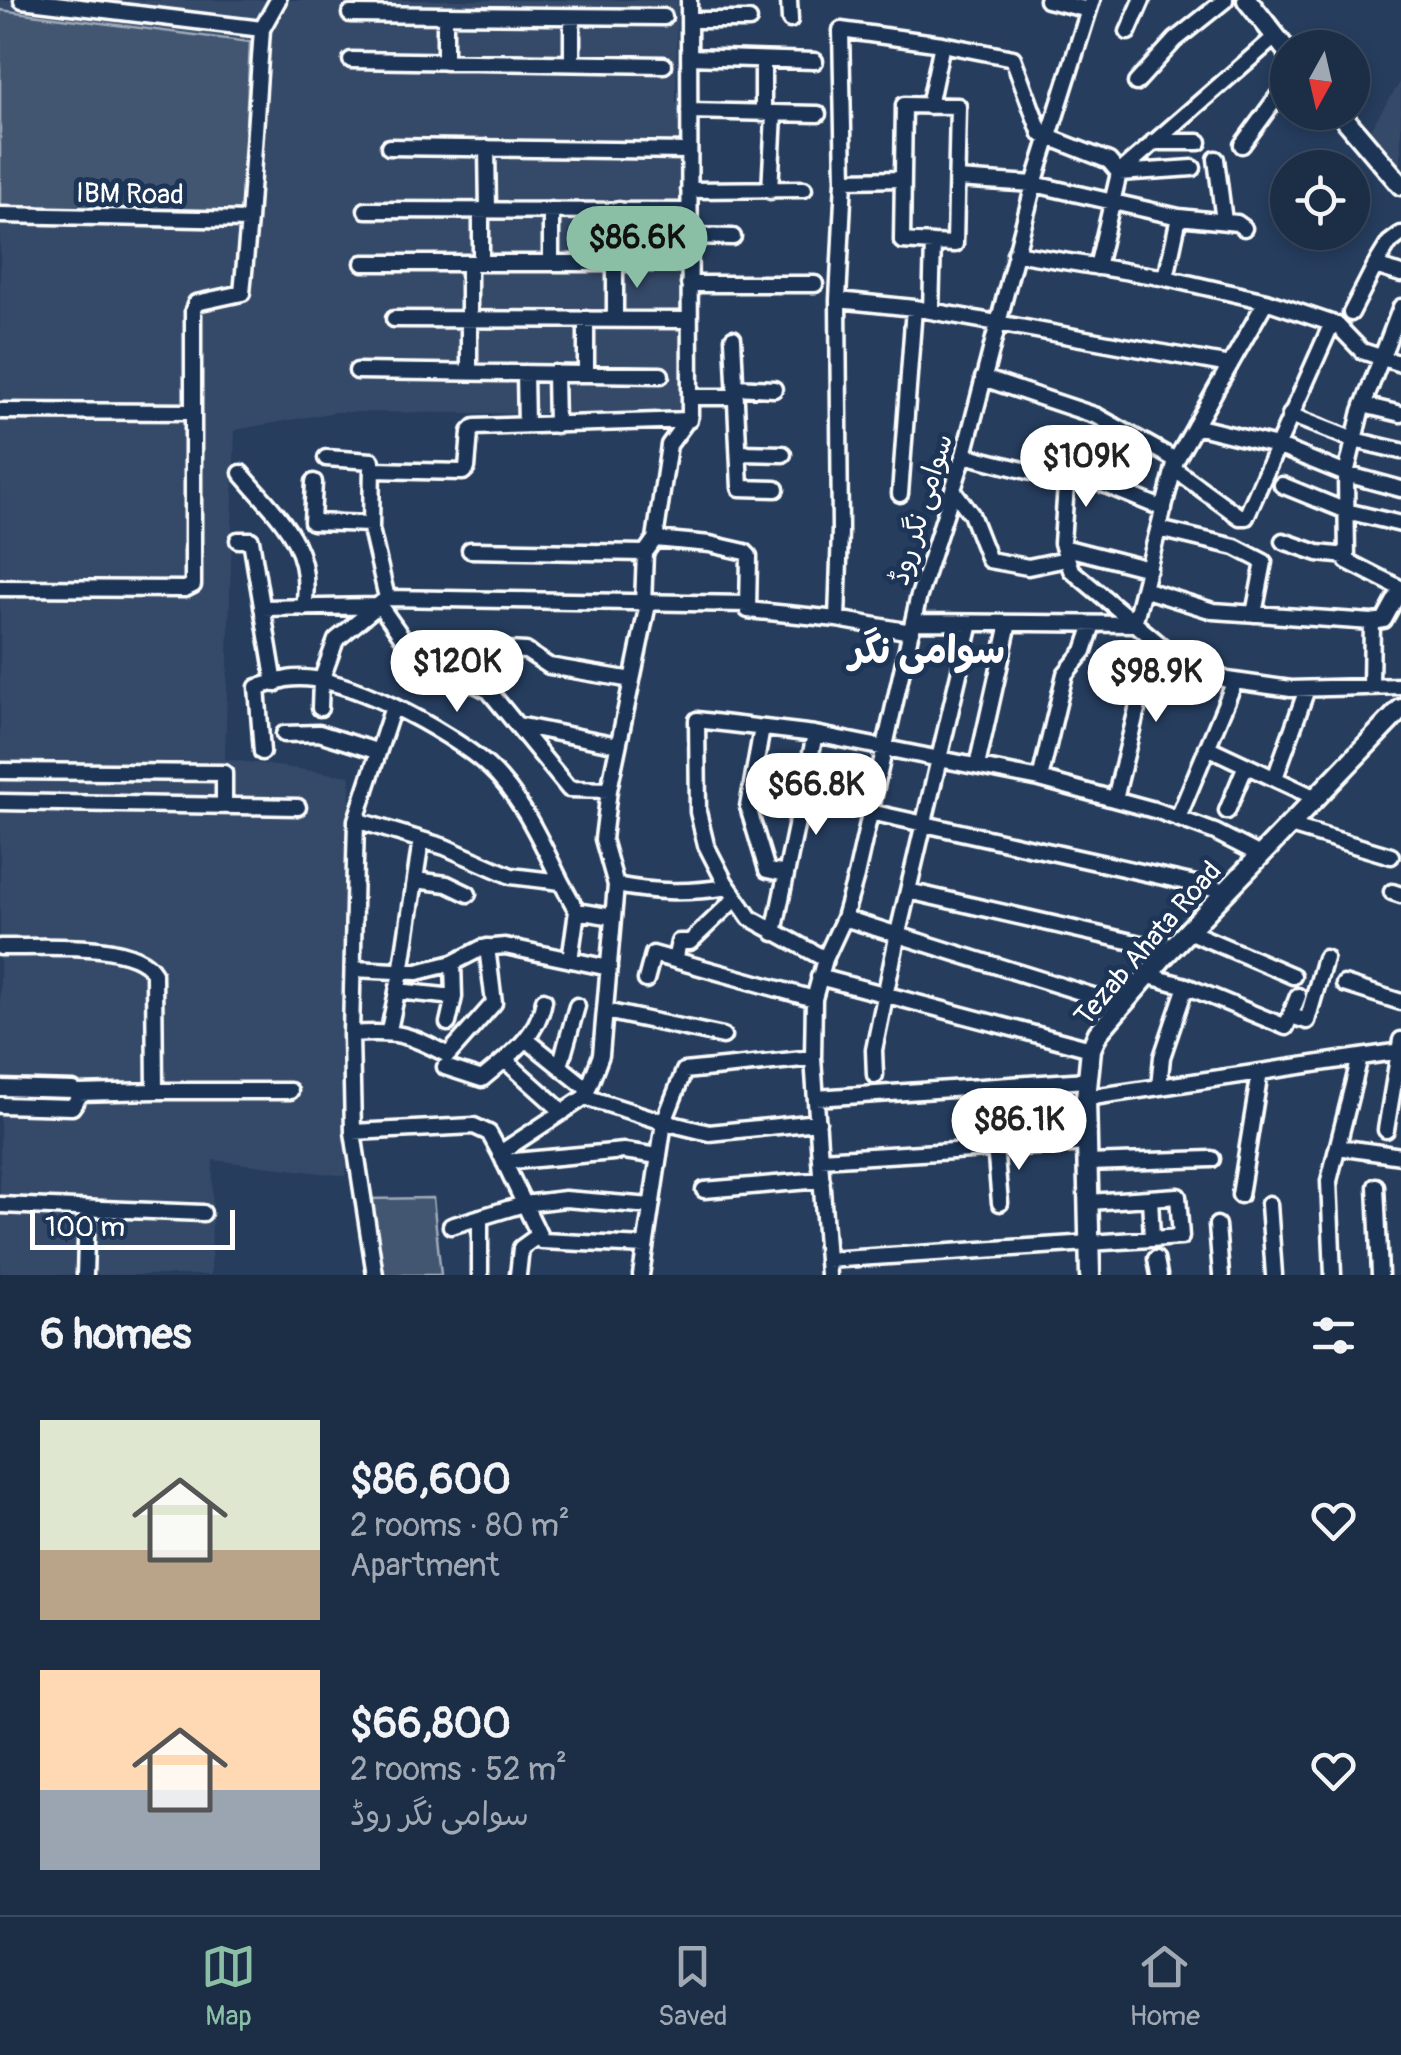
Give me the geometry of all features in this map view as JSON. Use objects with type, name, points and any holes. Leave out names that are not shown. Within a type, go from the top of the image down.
[{"type":"main road","points":[[1247,0],[1271,30]]},
{"type":"main road","points":[[1355,130],[1401,184]]},
{"type":"main road","name":"Tezab Ahata Road","points":[[1090,1275],[1087,1089],[1091,1049],[1098,1034],[1188,931],[1401,710]]},
{"type":"street","points":[[22,0],[96,4],[262,30]]},
{"type":"street","points":[[0,588],[185,589],[193,585],[193,310],[203,300],[242,293],[262,30],[278,0]]},
{"type":"street","points":[[502,1158],[587,1093],[601,1055],[616,884],[603,839],[608,790],[646,604],[645,553],[655,540],[669,445],[689,420],[691,397],[689,0]]},
{"type":"street","points":[[789,0],[790,20]]},
{"type":"street","points":[[1047,0],[1090,5]]},
{"type":"street","points":[[1128,32],[1142,0]]},
{"type":"street","points":[[1136,83],[1175,40],[1225,0]]},
{"type":"street","name":"سوامی نگر روڈ","points":[[828,1267],[813,1058],[814,999],[825,959],[844,918],[912,627],[964,456],[1034,184],[1090,5]]},
{"type":"street","points":[[350,14],[445,15],[511,8],[572,16],[664,18]]},
{"type":"street","points":[[445,15],[445,62]]},
{"type":"street","points":[[572,16],[572,63]]},
{"type":"street","points":[[689,20],[749,20]]},
{"type":"street","points":[[837,620],[838,300],[844,180],[841,30],[1014,58],[1041,134],[1109,160],[1118,173]]},
{"type":"street","points":[[929,106],[942,44]]},
{"type":"street","points":[[1097,267],[1118,173],[1270,53]]},
{"type":"street","points":[[689,57],[815,61]]},
{"type":"street","points":[[350,60],[664,64]]},
{"type":"street","points":[[763,60],[769,114],[770,191]]},
{"type":"street","points":[[904,105],[929,106],[958,106],[955,244],[902,241],[904,105]]},
{"type":"street","points":[[1242,145],[1270,107]]},
{"type":"street","points":[[689,111],[818,114]]},
{"type":"street","points":[[1154,142],[1199,142]]},
{"type":"street","points":[[389,147],[689,151]]},
{"type":"street","points":[[469,372],[470,320],[484,210],[487,148]]},
{"type":"street","points":[[1216,160],[1224,221]]},
{"type":"street","points":[[1118,173],[1194,168]]},
{"type":"street","points":[[844,180],[903,179]]},
{"type":"street","points":[[956,179],[1034,184],[1179,216],[1236,222],[1244,228]]},
{"type":"street","points":[[689,190],[804,189]]},
{"type":"street","points":[[366,210],[689,211]]},
{"type":"street","points":[[551,210],[551,262]]},
{"type":"street","points":[[615,320],[620,210]]},
{"type":"street","name":"IBM Road","points":[[0,215],[250,215]]},
{"type":"street","points":[[1166,278],[1179,216]]},
{"type":"street","points":[[1350,313],[1389,243],[1401,234]]},
{"type":"street","points":[[689,236],[733,237]]},
{"type":"street","points":[[930,311],[933,243]]},
{"type":"street","points":[[1015,253],[1166,278],[1266,300],[1332,323],[1362,351],[1401,364]]},
{"type":"street","points":[[363,262],[689,263]]},
{"type":"street","points":[[1376,266],[1401,274]]},
{"type":"street","points":[[689,284],[816,284]]},
{"type":"street","points":[[838,300],[914,308],[1230,365]]},
{"type":"street","points":[[1134,624],[1175,464],[1266,300]]},
{"type":"street","points":[[1143,589],[1213,611],[1384,620],[1401,589],[1349,563],[1346,474],[1363,406],[1401,306]]},
{"type":"street","points":[[900,494],[914,308]]},
{"type":"street","points":[[394,319],[689,320]]},
{"type":"street","points":[[586,319],[586,374]]},
{"type":"street","points":[[984,378],[1097,416],[1175,464],[1242,518],[1257,495],[1332,323]]},
{"type":"street","points":[[733,338],[740,488],[776,490]]},
{"type":"street","points":[[358,371],[661,375]]},
{"type":"street","points":[[524,373],[526,426]]},
{"type":"street","points":[[556,373],[556,425]]},
{"type":"street","points":[[691,397],[774,389]]},
{"type":"street","points":[[1363,406],[1401,414]]},
{"type":"street","points":[[0,411],[192,412]]},
{"type":"street","points":[[1290,415],[1354,440],[1401,451]]},
{"type":"street","points":[[372,470],[463,472],[467,468],[472,429],[689,420]]},
{"type":"street","points":[[1195,426],[1277,446],[1346,474],[1401,489]]},
{"type":"street","points":[[739,454],[782,454]]},
{"type":"street","points":[[964,456],[1063,480],[1065,553],[1071,570],[1174,656],[1235,681],[1307,689],[1401,686]]},
{"type":"street","points":[[326,458],[372,460],[371,524],[383,602],[404,640],[433,664],[489,691],[569,789],[608,790]]},
{"type":"street","points":[[242,472],[296,540],[308,582],[304,608]]},
{"type":"street","points":[[314,482],[312,522],[371,524]]},
{"type":"street","points":[[1103,484],[1164,510]]},
{"type":"street","points":[[1282,484],[1346,513],[1401,524]]},
{"type":"street","points":[[953,490],[972,514],[990,560],[1028,567],[1065,553],[1148,569]]},
{"type":"street","points":[[1159,529],[1235,546],[1264,562],[1254,614]]},
{"type":"street","points":[[238,540],[252,540],[275,684]]},
{"type":"street","points":[[655,540],[725,546],[745,552],[749,556],[748,610],[758,613],[912,627],[971,623],[1134,624]]},
{"type":"street","points":[[1284,541],[1318,553],[1347,556]]},
{"type":"street","points":[[470,550],[645,553]]},
{"type":"street","points":[[262,608],[383,602],[748,604]]},
{"type":"street","points":[[320,708],[321,681],[336,640],[383,602]]},
{"type":"street","points":[[1370,688],[1372,622]]},
{"type":"street","points":[[875,1075],[874,1050],[898,933],[971,623]]},
{"type":"street","points":[[977,766],[1009,623]]},
{"type":"street","points":[[1040,779],[1066,674],[1084,651],[1094,624]]},
{"type":"street","points":[[1115,799],[1154,640]]},
{"type":"street","points":[[472,684],[486,648],[526,652],[549,666],[632,680]]},
{"type":"street","points":[[262,752],[257,688],[288,678],[321,681],[393,708],[447,734],[489,767],[526,812],[577,912],[570,960]]},
{"type":"street","points":[[1178,818],[1235,681]]},
{"type":"street","points":[[1275,778],[1307,689]]},
{"type":"street","points":[[374,1275],[353,1132],[356,820],[393,708]]},
{"type":"street","points":[[825,959],[750,918],[706,845],[698,812],[697,720],[815,734],[1040,779],[1178,818],[1262,856]]},
{"type":"street","points":[[518,726],[618,745]]},
{"type":"street","points":[[762,728],[748,806],[766,870],[786,874]]},
{"type":"street","points":[[284,734],[320,732],[376,751]]},
{"type":"street","points":[[774,933],[815,734]]},
{"type":"street","points":[[1207,747],[1316,798]]},
{"type":"street","points":[[1227,810],[1246,765]]},
{"type":"street","points":[[0,771],[224,773],[224,806]]},
{"type":"street","points":[[0,802],[298,807]]},
{"type":"street","points":[[870,812],[1227,891]]},
{"type":"street","points":[[356,820],[445,847],[511,876],[562,882]]},
{"type":"street","points":[[1290,826],[1391,856]]},
{"type":"street","points":[[389,1030],[402,972],[421,840]]},
{"type":"street","points":[[415,880],[446,884],[468,894]]},
{"type":"street","points":[[616,884],[654,892],[732,893]]},
{"type":"street","points":[[908,890],[1154,946],[1166,955]]},
{"type":"street","points":[[675,960],[680,942],[690,942],[732,893]]},
{"type":"street","points":[[577,912],[613,917]]},
{"type":"street","points":[[844,918],[1122,1005]]},
{"type":"street","points":[[1188,931],[1293,976]]},
{"type":"street","points":[[353,969],[434,970],[487,948],[505,946],[609,968]]},
{"type":"street","points":[[0,947],[111,951],[142,959],[150,966],[154,973],[155,1090]]},
{"type":"street","points":[[351,1034],[389,1030],[448,1055],[494,1003],[487,948]]},
{"type":"street","points":[[646,980],[654,954],[814,999]]},
{"type":"street","points":[[1290,1016],[1307,1021],[1325,958]]},
{"type":"street","points":[[448,1023],[454,997],[453,963]]},
{"type":"street","points":[[1149,976],[1186,986],[1286,1027],[1298,996]]},
{"type":"street","points":[[819,977],[1091,1049]]},
{"type":"street","points":[[1344,984],[1401,1002]]},
{"type":"street","points":[[1159,1087],[1162,1058],[1186,986]]},
{"type":"street","points":[[397,991],[454,997]]},
{"type":"street","points":[[445,1067],[482,1080],[526,1040],[542,1016],[544,1000]]},
{"type":"street","points":[[560,1066],[577,1006]]},
{"type":"street","points":[[605,1011],[723,1036]]},
{"type":"street","points":[[526,1040],[587,1093],[664,1122],[709,1132],[818,1122]]},
{"type":"street","points":[[816,1098],[1159,1087],[1400,1048],[1386,1130]]},
{"type":"street","points":[[1333,1275],[1329,1182],[1360,1057]]},
{"type":"street","points":[[640,1275],[664,1122],[684,1071],[813,1058]]},
{"type":"street","points":[[505,1060],[563,1112]]},
{"type":"street","points":[[1240,1195],[1260,1072]]},
{"type":"street","points":[[0,1088],[78,1093],[290,1092]]},
{"type":"street","points":[[0,1105],[72,1107],[79,1102],[78,1093]]},
{"type":"street","points":[[353,1132],[474,1126],[488,1133],[542,1241],[645,1246]]},
{"type":"street","points":[[820,1158],[1088,1143]]},
{"type":"street","points":[[995,1146],[1000,1203]]},
{"type":"street","points":[[1338,1147],[1401,1156]]},
{"type":"street","points":[[502,1158],[624,1152],[659,1156]]},
{"type":"street","points":[[1087,1163],[1212,1158]]},
{"type":"street","points":[[704,1190],[822,1180]]},
{"type":"street","points":[[1376,1186],[1380,1275]]},
{"type":"street","points":[[828,1267],[1182,1237],[1178,1196],[1089,1202]]},
{"type":"street","points":[[1150,1198],[1152,1238]]},
{"type":"street","points":[[451,1226],[524,1204],[565,1200],[651,1206]]},
{"type":"street","points":[[1269,1204],[1274,1275]]},
{"type":"street","points":[[0,1205],[203,1214]]},
{"type":"street","points":[[85,1275],[86,1208]]},
{"type":"street","points":[[480,1217],[480,1275]]},
{"type":"street","points":[[1217,1224],[1220,1275]]},
{"type":"street","points":[[518,1275],[520,1248],[539,1234]]},
{"type":"shaded area","points":[[0,0],[677,0],[676,103],[684,104],[684,415],[336,412],[235,430],[225,759],[350,776],[346,1176],[213,1160],[211,1275],[0,1275]]},
{"type":"shaded area","points":[[0,10],[250,42],[242,211],[0,208]]},
{"type":"shaded area","points":[[1401,81],[1401,184],[1363,140]]},
{"type":"shaded area","points":[[433,1198],[441,1275],[377,1275],[367,1199]]},
{"type":"district","name":"سوامی نگر","points":[[927,650]]}]
